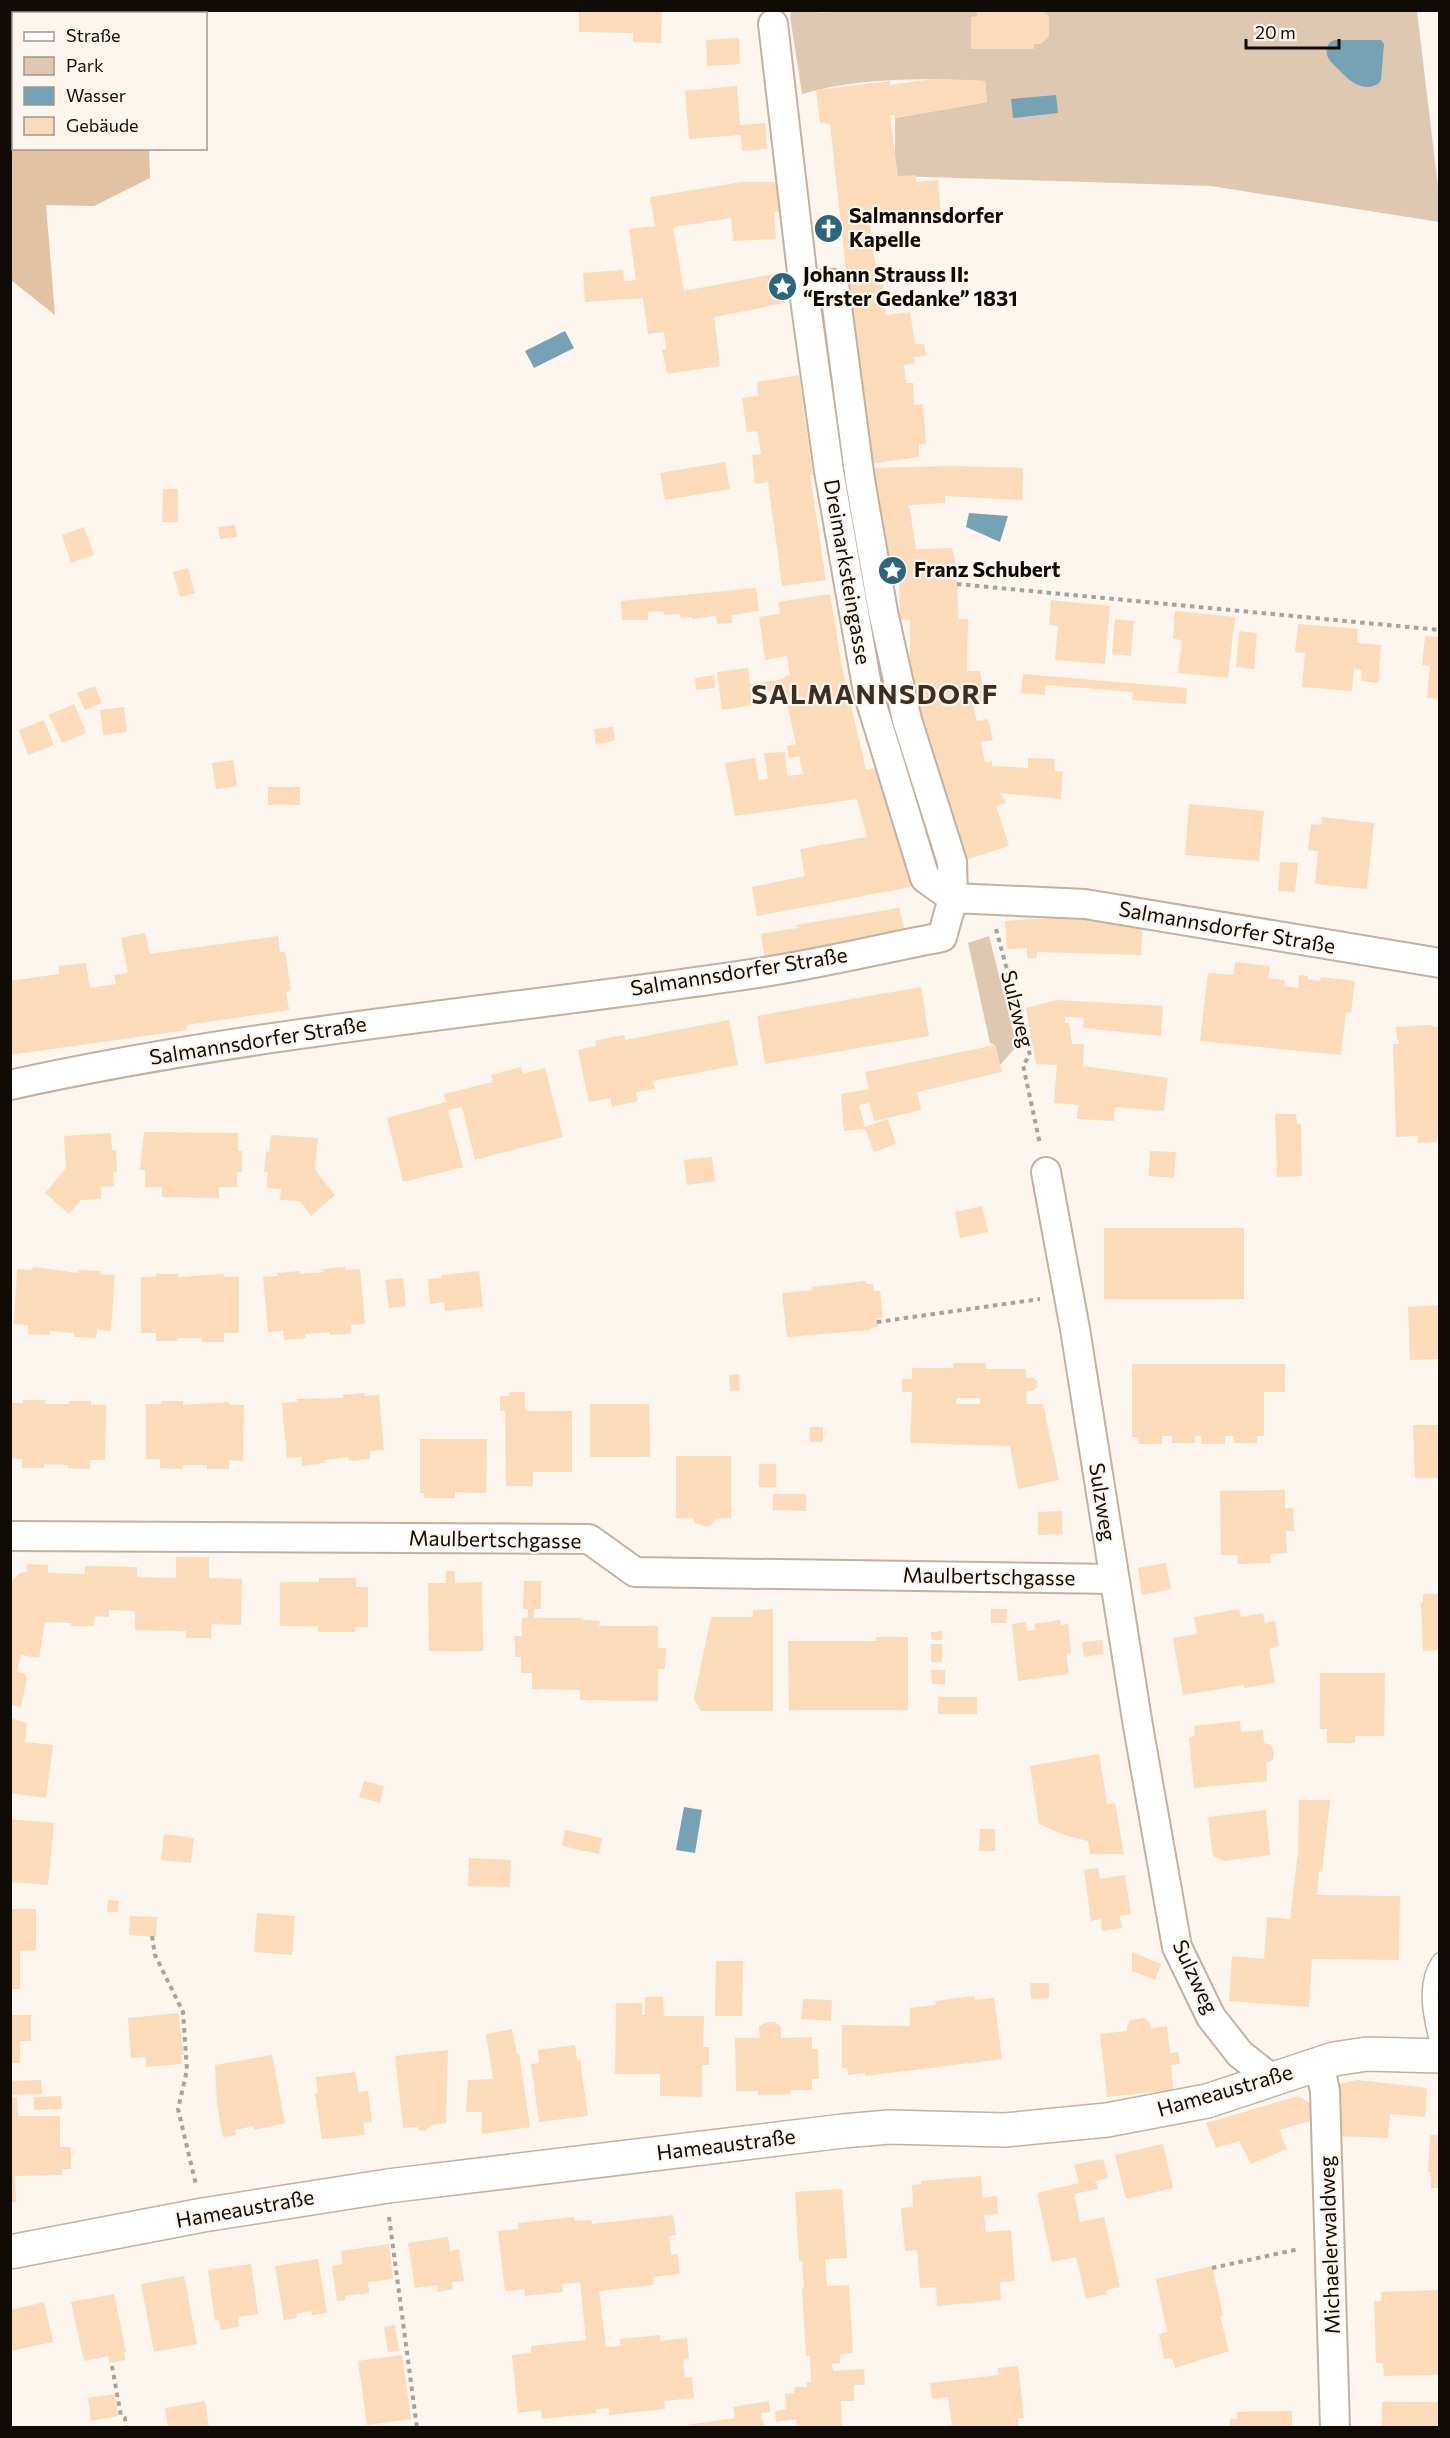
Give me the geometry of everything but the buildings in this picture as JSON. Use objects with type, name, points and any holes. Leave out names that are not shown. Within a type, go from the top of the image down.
[{"type":"main road","name":"Hameaustraße","points":[[10,2252],[203,2215],[388,2186],[870,2128],[1005,2130],[1069,2125],[1176,2109],[1319,2063],[1367,2054],[1440,2056]]},
{"type":"street","name":"Dreimarksteingasse","points":[[771,15],[803,286],[829,471],[868,692],[926,878],[953,898]]},
{"type":"street","name":"Dreimarksteingasse","points":[[803,286],[834,284],[860,480],[878,583],[907,720],[952,862],[953,898]]},
{"type":"street","points":[[849,588],[878,583]]},
{"type":"street","name":"Salmannsdorfer Straße","points":[[10,1085],[99,1066],[328,1029],[764,972],[942,937],[953,898],[1085,904],[1440,963]]},
{"type":"street","name":"Sulzweg","points":[[1046,1172],[1069,1295],[1114,1579],[1177,1947],[1211,2017],[1240,2054],[1272,2079]]},
{"type":"street","name":"Maulbertschgasse","points":[[10,1536],[589,1539],[635,1572],[1114,1579]]},
{"type":"street","name":"Michaelerwaldweg","points":[[1319,2063],[1325,2091],[1335,2427]]},
{"type":"lane","points":[[1440,1961],[1436,1966],[1431,1986],[1431,2003],[1440,2050]]},
{"type":"path","points":[[957,584],[1440,630]]},
{"type":"path","name":"Sulzweg","points":[[990,900],[1030,1055],[1023,1065],[1046,1172]]},
{"type":"path","points":[[877,1322],[1069,1295]]},
{"type":"path","points":[[152,1936],[155,1955],[183,2012],[187,2070],[178,2109],[203,2215]]},
{"type":"path","points":[[388,2186],[389,2219],[417,2427]]},
{"type":"path","points":[[1212,2268],[1330,2243]]},
{"type":"path","points":[[112,2366],[121,2416],[125,2418],[126,2427]]},
{"type":"green space","points":[[792,10],[1417,11],[1439,195],[1439,222],[1211,186],[895,176],[895,118],[987,102],[985,81],[893,80],[847,84],[802,94],[790,16]]},
{"type":"green space","points":[[989,936],[1017,1046],[1000,1065],[995,1045],[990,1043],[968,943]]},
{"type":"shaded area","points":[[10,43],[12,43],[12,150],[149,150],[150,178],[94,206],[46,205],[55,315],[11,280]]},
{"type":"water","points":[[1335,40],[1381,40],[1384,44],[1381,80],[1378,84],[1367,87],[1357,85],[1333,64],[1326,51],[1330,42]]},
{"type":"water","points":[[1056,95],[1058,113],[1013,118],[1011,99]]},
{"type":"water","points":[[565,331],[574,348],[534,368],[525,351]]},
{"type":"water","points":[[969,513],[1008,516],[1000,542],[966,527]]},
{"type":"water","points":[[684,1807],[702,1810],[695,1853],[676,1850]]},
{"type":"place","name":"Salmannsdorfer Kapelle","points":[[828,228]]},
{"type":"place","name":"Johann Strauss II: “Erster Gedanke” 1831","points":[[782,287]]},
{"type":"place","name":"Franz Schubert","points":[[893,570]]},
{"type":"district","name":"SALMANNSDORF","points":[[875,695]]}]
